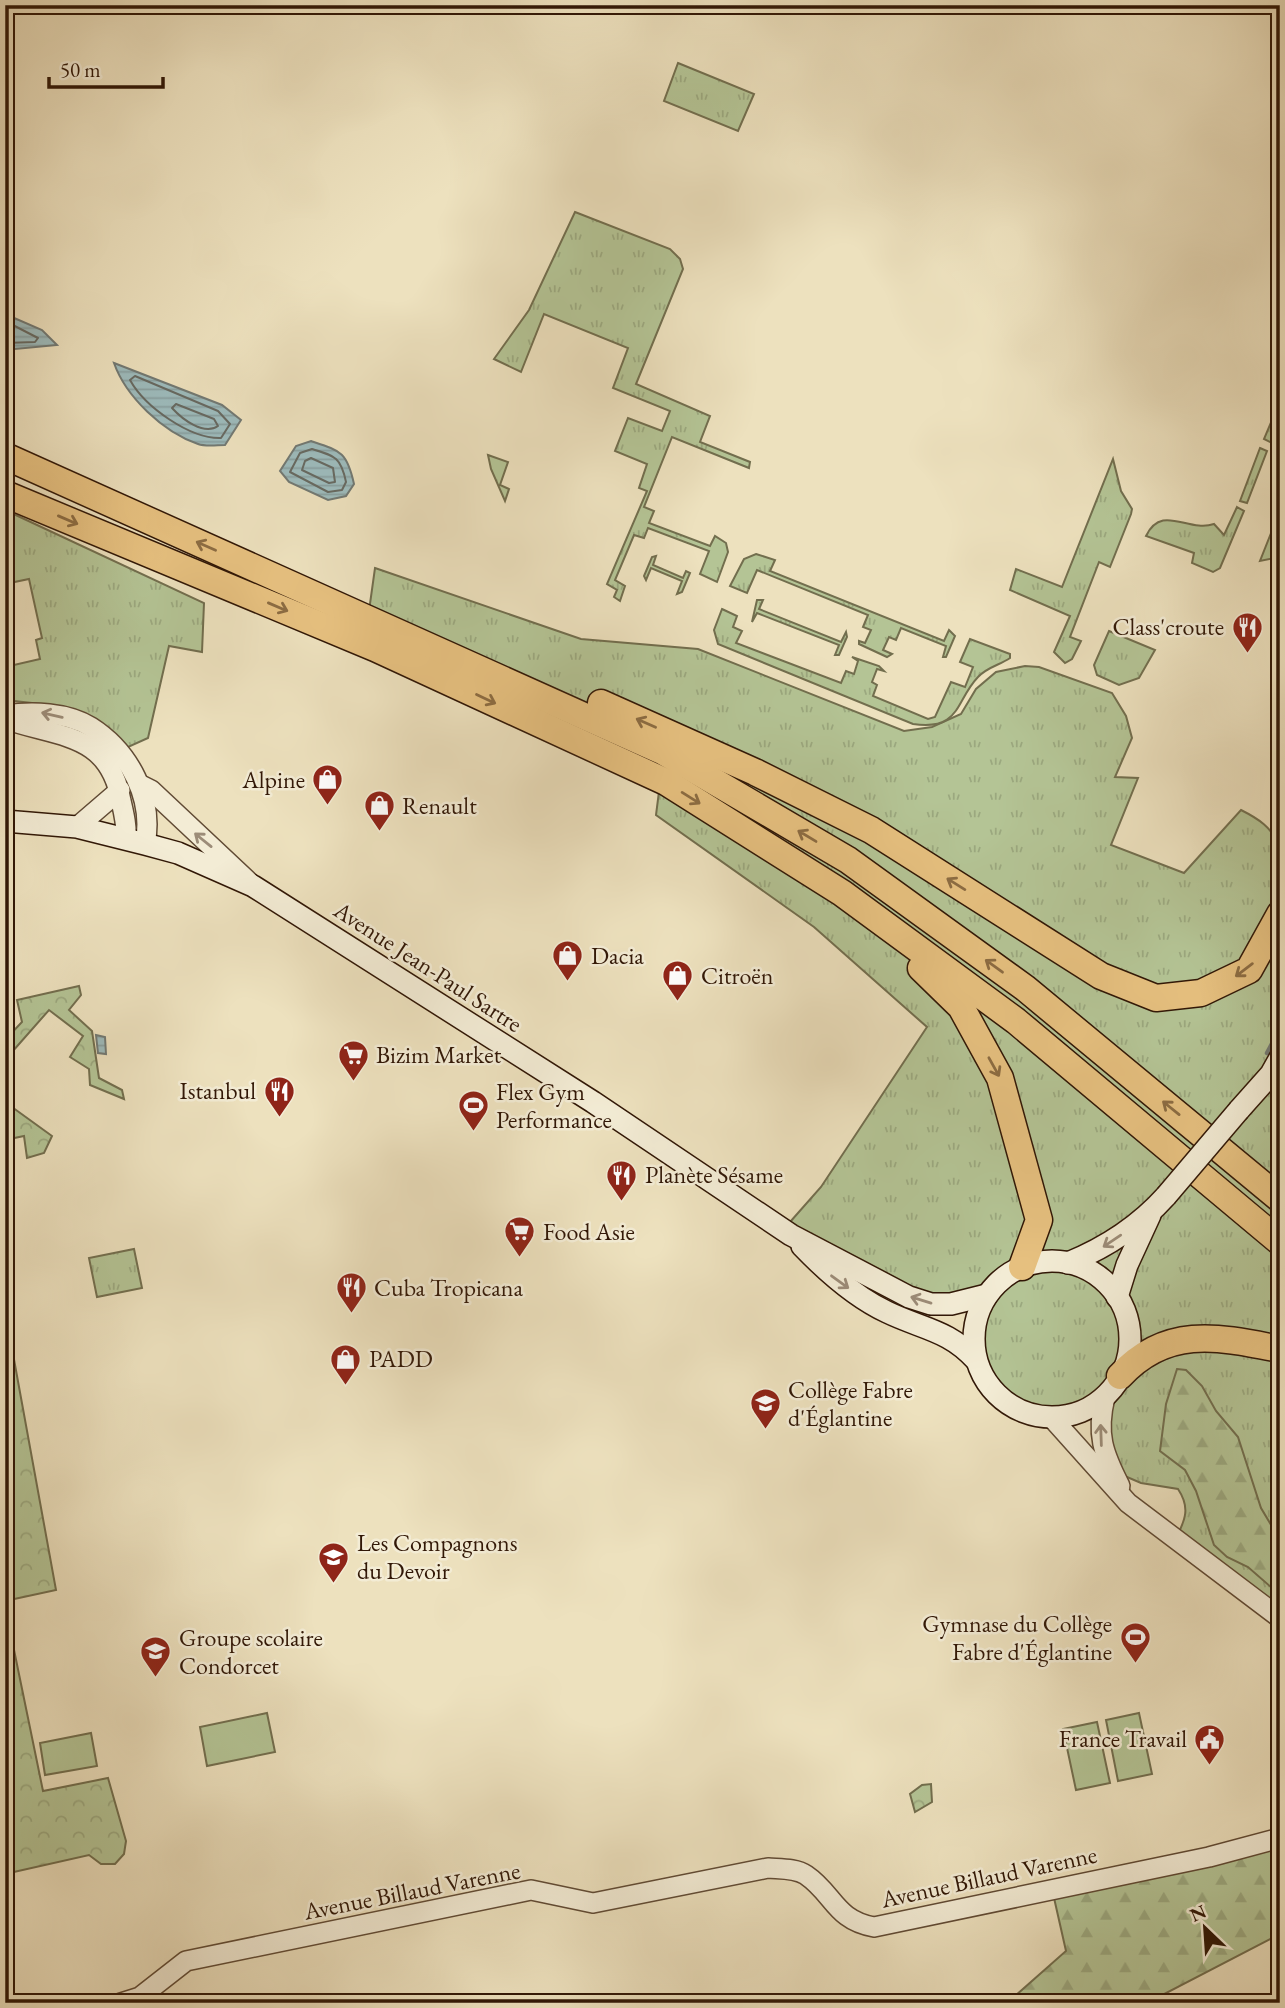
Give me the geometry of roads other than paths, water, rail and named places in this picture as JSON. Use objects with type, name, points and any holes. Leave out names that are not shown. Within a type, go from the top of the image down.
[{"type":"highway","points":[[5,456],[664,752],[848,860],[1025,988],[1280,1199]]},
{"type":"highway","points":[[5,494],[375,648],[666,782],[842,893],[1016,1021],[1280,1242]]},
{"type":"highway","points":[[368,618],[422,630],[625,713],[755,772],[870,830],[1101,976],[1156,998],[1201,993],[1249,970],[1280,914]]},
{"type":"highway","points":[[842,893],[961,1007],[1000,1078],[1039,1220],[1022,1267]]},
{"type":"highway","points":[[1113,1387],[1135,1361],[1153,1349],[1171,1342],[1198,1338],[1231,1339],[1280,1349]]},
{"type":"main road","name":"Avenue Jean-Paul Sartre","points":[[5,821],[78,827],[135,841],[178,853],[253,887],[593,1102],[791,1235],[899,1292],[931,1304],[951,1304],[987,1295]]},
{"type":"main road","points":[[1068,1263],[1107,1245],[1151,1212],[1277,1067]]},
{"type":"main road","points":[[1117,1297],[1127,1265],[1151,1212]]},
{"type":"main road","name":"Avenue Jean-Paul Sartre","points":[[791,1235],[827,1271],[868,1302],[942,1332],[964,1347],[976,1360]]},
{"type":"main road","points":[[1045,1262],[1068,1263],[1088,1270],[1104,1282],[1117,1297],[1126,1316],[1130,1336],[1128,1357],[1113,1387],[1084,1410],[1051,1417],[1025,1412],[1006,1403],[984,1378],[976,1360],[973,1339],[977,1317],[987,1295],[1022,1267],[1045,1262]]},
{"type":"street","points":[[5,717],[68,735],[85,743],[150,790],[253,887]]},
{"type":"street","points":[[118,766],[120,790],[135,841]]},
{"type":"street","points":[[135,841],[150,820],[141,785]]},
{"type":"street","points":[[78,827],[120,790]]},
{"type":"street","points":[[1113,1387],[1101,1415],[1102,1447],[1128,1503]]},
{"type":"street","points":[[1051,1417],[1128,1503],[1280,1618]]},
{"type":"street","name":"Avenue Billaud Varenne","points":[[121,2003],[140,1997],[187,1961],[531,1890],[593,1903],[768,1868],[786,1869],[805,1875],[844,1916],[858,1924],[874,1927],[1209,1857],[1280,1838]]},
{"type":"water","points":[[5,314],[42,330],[57,345],[5,350]]},
{"type":"water","points":[[114,363],[222,405],[241,420],[225,445],[201,445],[185,438],[147,412],[127,388]]},
{"type":"water","points":[[311,441],[341,454],[349,465],[354,484],[346,496],[328,500],[289,482],[280,471],[296,446]]},
{"type":"water","points":[[96,1035],[105,1037],[106,1054],[98,1053]]},
{"type":"waterway","points":[[1278,965],[1280,973]]},
{"type":"waterway","points":[[1267,1053],[1280,1029]]},
{"type":"place","name":"Class'croute","points":[[1247,654]]},
{"type":"place","name":"Alpine","points":[[328,807]]},
{"type":"place","name":"Renault","points":[[379,833]]},
{"type":"place","name":"Dacia","points":[[568,983]]},
{"type":"place","name":"Citroën","points":[[678,1003]]},
{"type":"place","name":"Bizim Market","points":[[353,1082]]},
{"type":"place","name":"Istanbul","points":[[279,1118]]},
{"type":"place","name":"Flex Gym Performance","points":[[473,1133]]},
{"type":"place","name":"Planète Sésame","points":[[622,1202]]},
{"type":"place","name":"Food Asie","points":[[520,1259]]},
{"type":"place","name":"Cuba Tropicana","points":[[351,1315]]},
{"type":"place","name":"PADD","points":[[346,1386]]},
{"type":"place","name":"Collège Fabre d'Églantine","points":[[765,1431]]},
{"type":"place","name":"Les Compagnons du Devoir","points":[[334,1584]]},
{"type":"place","name":"Gymnase du Collège Fabre d'Églantine","points":[[1135,1665]]},
{"type":"place","name":"Groupe scolaire Condorcet","points":[[156,1679]]},
{"type":"place","name":"France Travail","points":[[1210,1766]]}]
